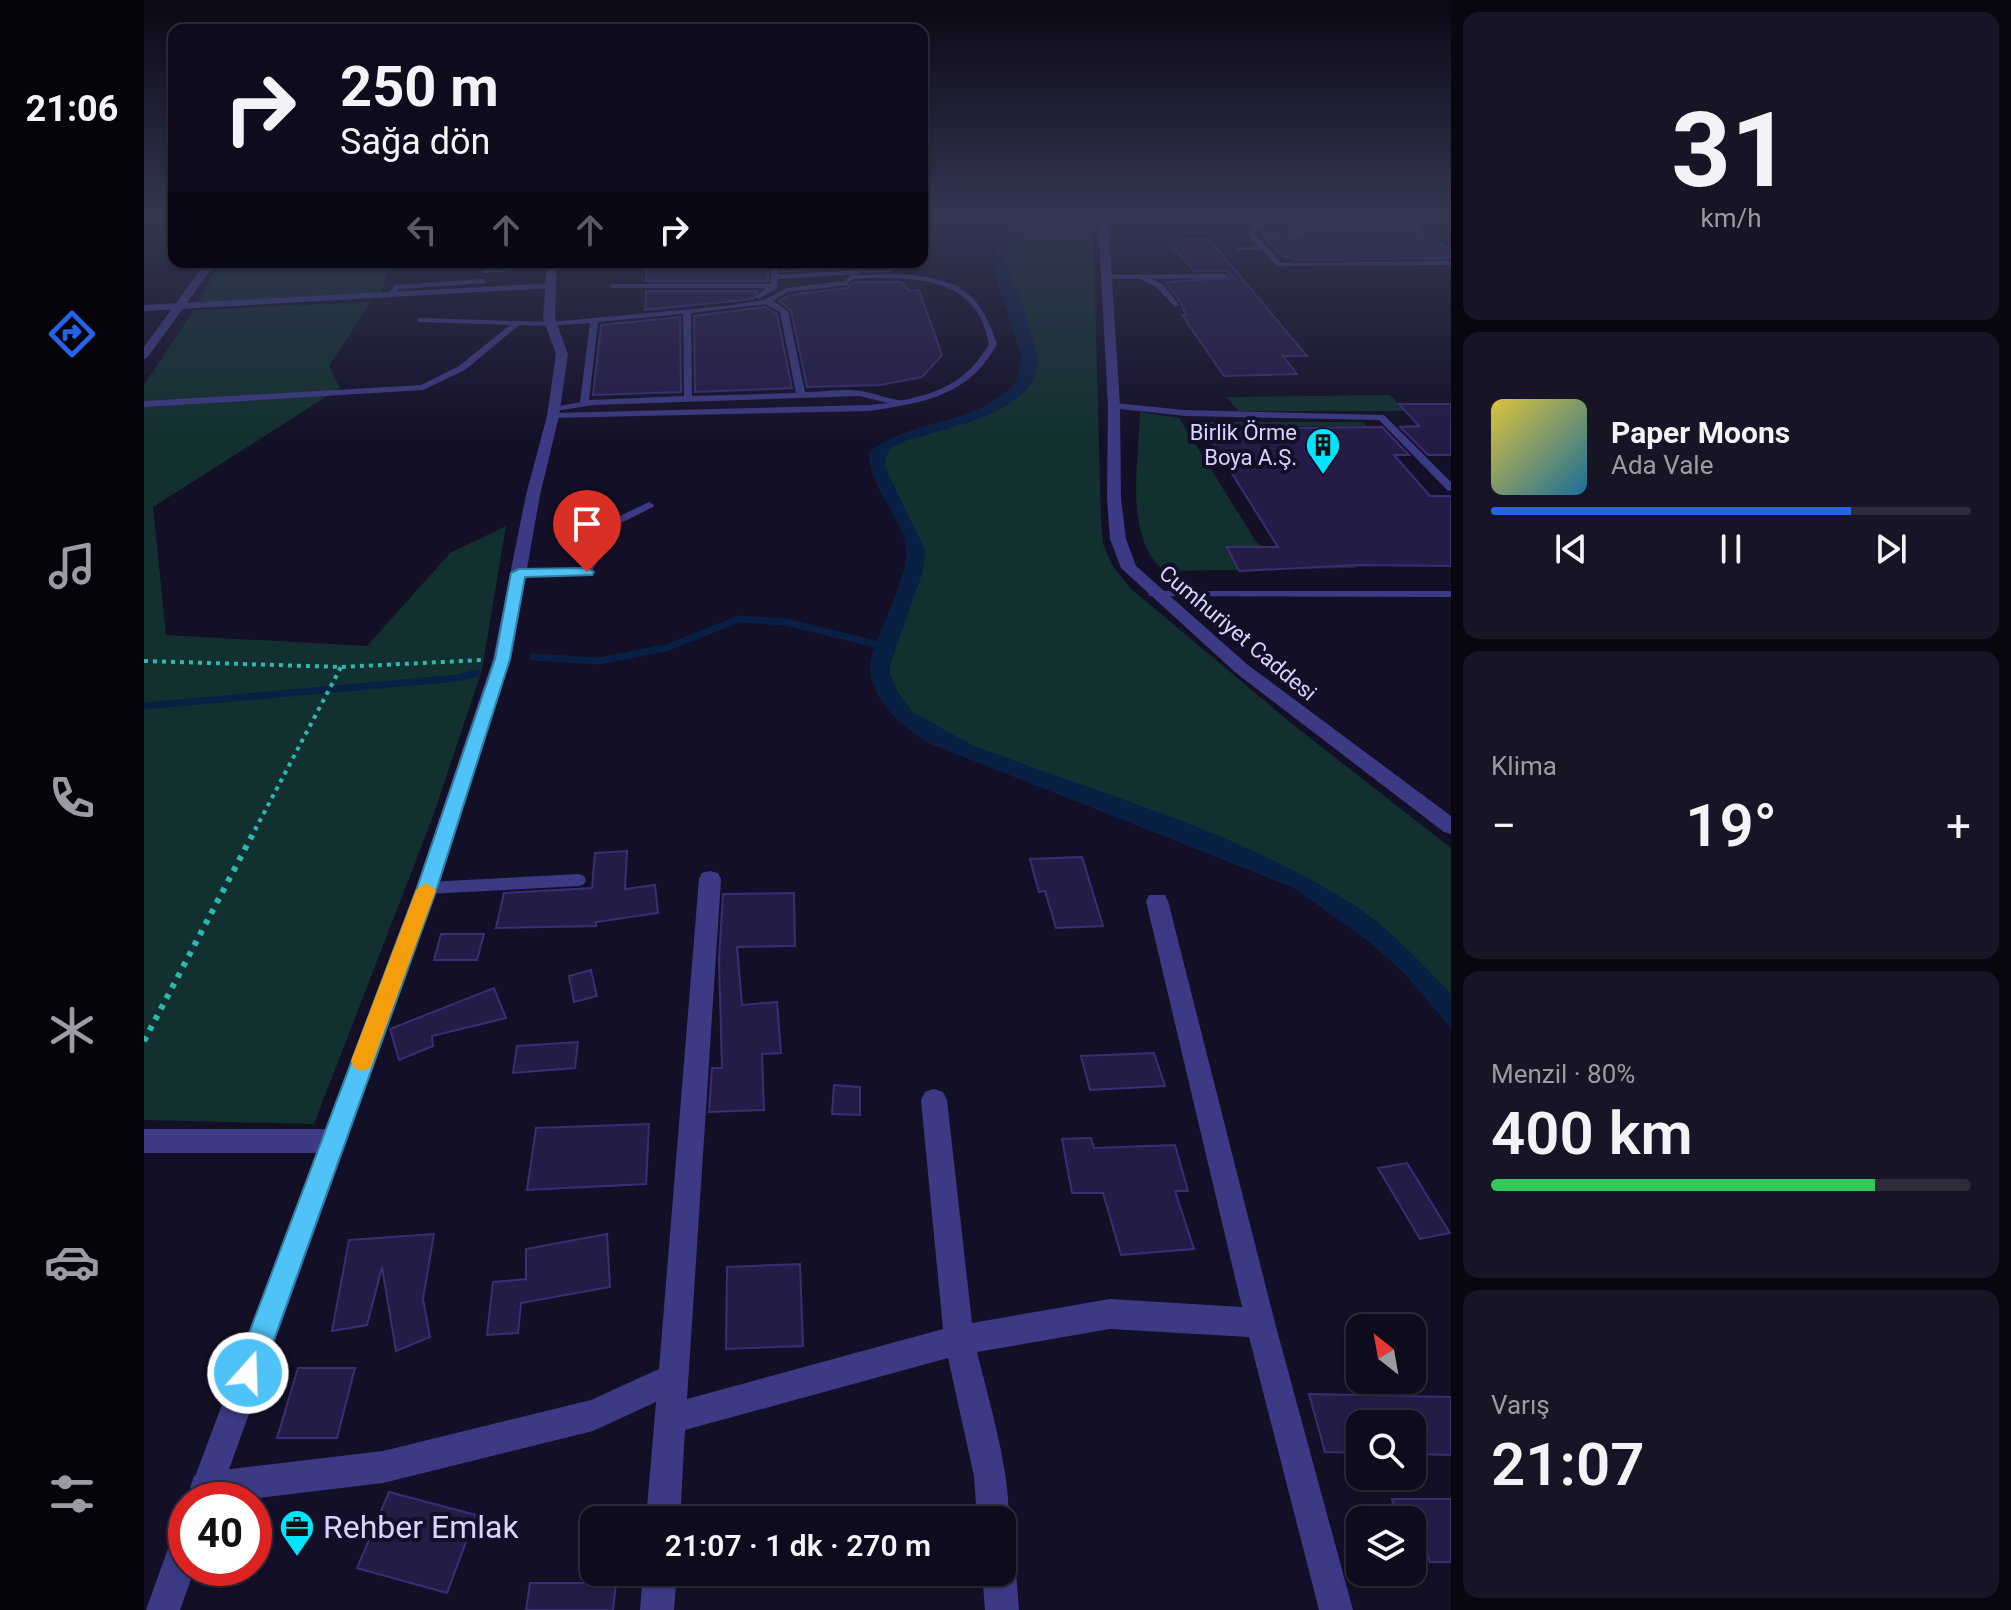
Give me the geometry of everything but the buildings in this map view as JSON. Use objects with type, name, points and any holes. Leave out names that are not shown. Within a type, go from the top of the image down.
[{"type":"street","points":[[144,355],[190,292]]},
{"type":"street","points":[[144,308],[411,292]]},
{"type":"street","points":[[208,1482],[427,888],[502,659],[553,413],[562,354],[549,319],[551,292]]},
{"type":"street","name":"Cumhuriyet Caddesi","points":[[1107,292],[1118,539],[1129,568],[1154,594],[1242,669],[1451,827]]},
{"type":"street","points":[[664,1506],[710,879]]},
{"type":"street","points":[[1157,901],[1260,1323],[1336,1610]]},
{"type":"street","points":[[934,1100],[959,1340],[990,1476],[993,1506]]},
{"type":"street","points":[[144,1141],[332,1141]]},
{"type":"street","points":[[670,1419],[959,1340],[1110,1314],[1260,1323]]},
{"type":"street","points":[[272,1484],[383,1467],[593,1415],[673,1378]]},
{"type":"street","points":[[163,1610],[171,1586]]},
{"type":"street","points":[[657,1610],[659,1586]]},
{"type":"street","points":[[1000,1586],[1002,1610]]},
{"type":"lane","points":[[421,320],[515,325],[732,301],[758,297],[763,292]]},
{"type":"lane","points":[[549,319],[594,320],[687,311],[767,301],[782,292]]},
{"type":"lane","points":[[553,413],[869,408],[903,404],[957,386],[976,373],[987,359],[993,344],[988,319],[961,292]]},
{"type":"lane","points":[[1165,292],[1175,305]]},
{"type":"lane","points":[[767,301],[784,311],[801,395]]},
{"type":"lane","points":[[687,311],[688,398]]},
{"type":"lane","points":[[584,404],[594,320]]},
{"type":"lane","points":[[144,404],[423,387],[462,368],[515,325]]},
{"type":"lane","points":[[553,413],[584,404],[859,393],[903,404]]},
{"type":"lane","points":[[1114,406],[1185,413],[1381,417],[1451,488]]},
{"type":"lane","points":[[519,573],[587,572],[609,525],[649,505]]},
{"type":"lane","points":[[1154,594],[1451,594]]},
{"type":"lane","points":[[427,888],[579,880]]},
{"type":"path","points":[[144,661],[341,667],[502,659]]},
{"type":"path","points":[[144,1041],[341,667]]},
{"type":"green space","points":[[202,292],[381,292],[204,302],[198,299]]},
{"type":"green space","points":[[1015,292],[1095,292],[1101,521],[1103,544],[1112,565],[1130,588],[1291,723],[1451,848],[1451,994],[1379,924],[1309,879],[1215,835],[970,745],[912,712],[898,693],[890,675],[890,664],[923,570],[925,550],[885,468],[887,454],[904,441],[985,416],[1011,403],[1037,359]]},
{"type":"green space","points":[[371,302],[329,366],[340,388],[153,507],[166,635],[367,646],[450,553],[506,526],[482,670],[432,819],[314,1124],[144,1120],[144,385],[194,310]]},
{"type":"green space","points":[[1390,395],[1405,411],[1238,411],[1227,397]]},
{"type":"green space","points":[[1140,412],[1179,418],[1257,543],[1267,549],[1345,551],[1356,568],[1164,571],[1151,556],[1138,518],[1136,475]]},
{"type":"green space","points":[[1203,422],[1363,422],[1366,426],[1206,427]]},
{"type":"water","points":[[1001,292],[1017,292],[1033,338],[1037,360],[1034,378],[1023,393],[986,416],[904,441],[887,454],[885,468],[925,550],[923,570],[890,664],[890,675],[898,694],[913,712],[970,744],[1214,834],[1308,878],[1352,904],[1391,935],[1451,994],[1451,1028],[1404,973],[1368,941],[1294,888],[926,742],[896,718],[880,699],[871,676],[870,663],[903,575],[906,550],[899,525],[874,478],[869,452],[905,432],[983,407],[1001,396],[1016,382],[1021,355]]},
{"type":"waterway","points":[[533,657],[599,661],[666,648],[739,619],[786,622],[883,646]]},
{"type":"waterway","points":[[144,706],[458,678],[477,673]]},
{"type":"slow traffic","points":[[362,1061],[426,890]]},
{"type":"place","name":"Birlik Örme Boya A.Ş.","points":[[1323,476]]},
{"type":"place","name":"Rehber Emlak","points":[[297,1558]]},
{"type":"route","points":[[248,1373],[427,888],[502,659],[519,573],[587,572]]}]
